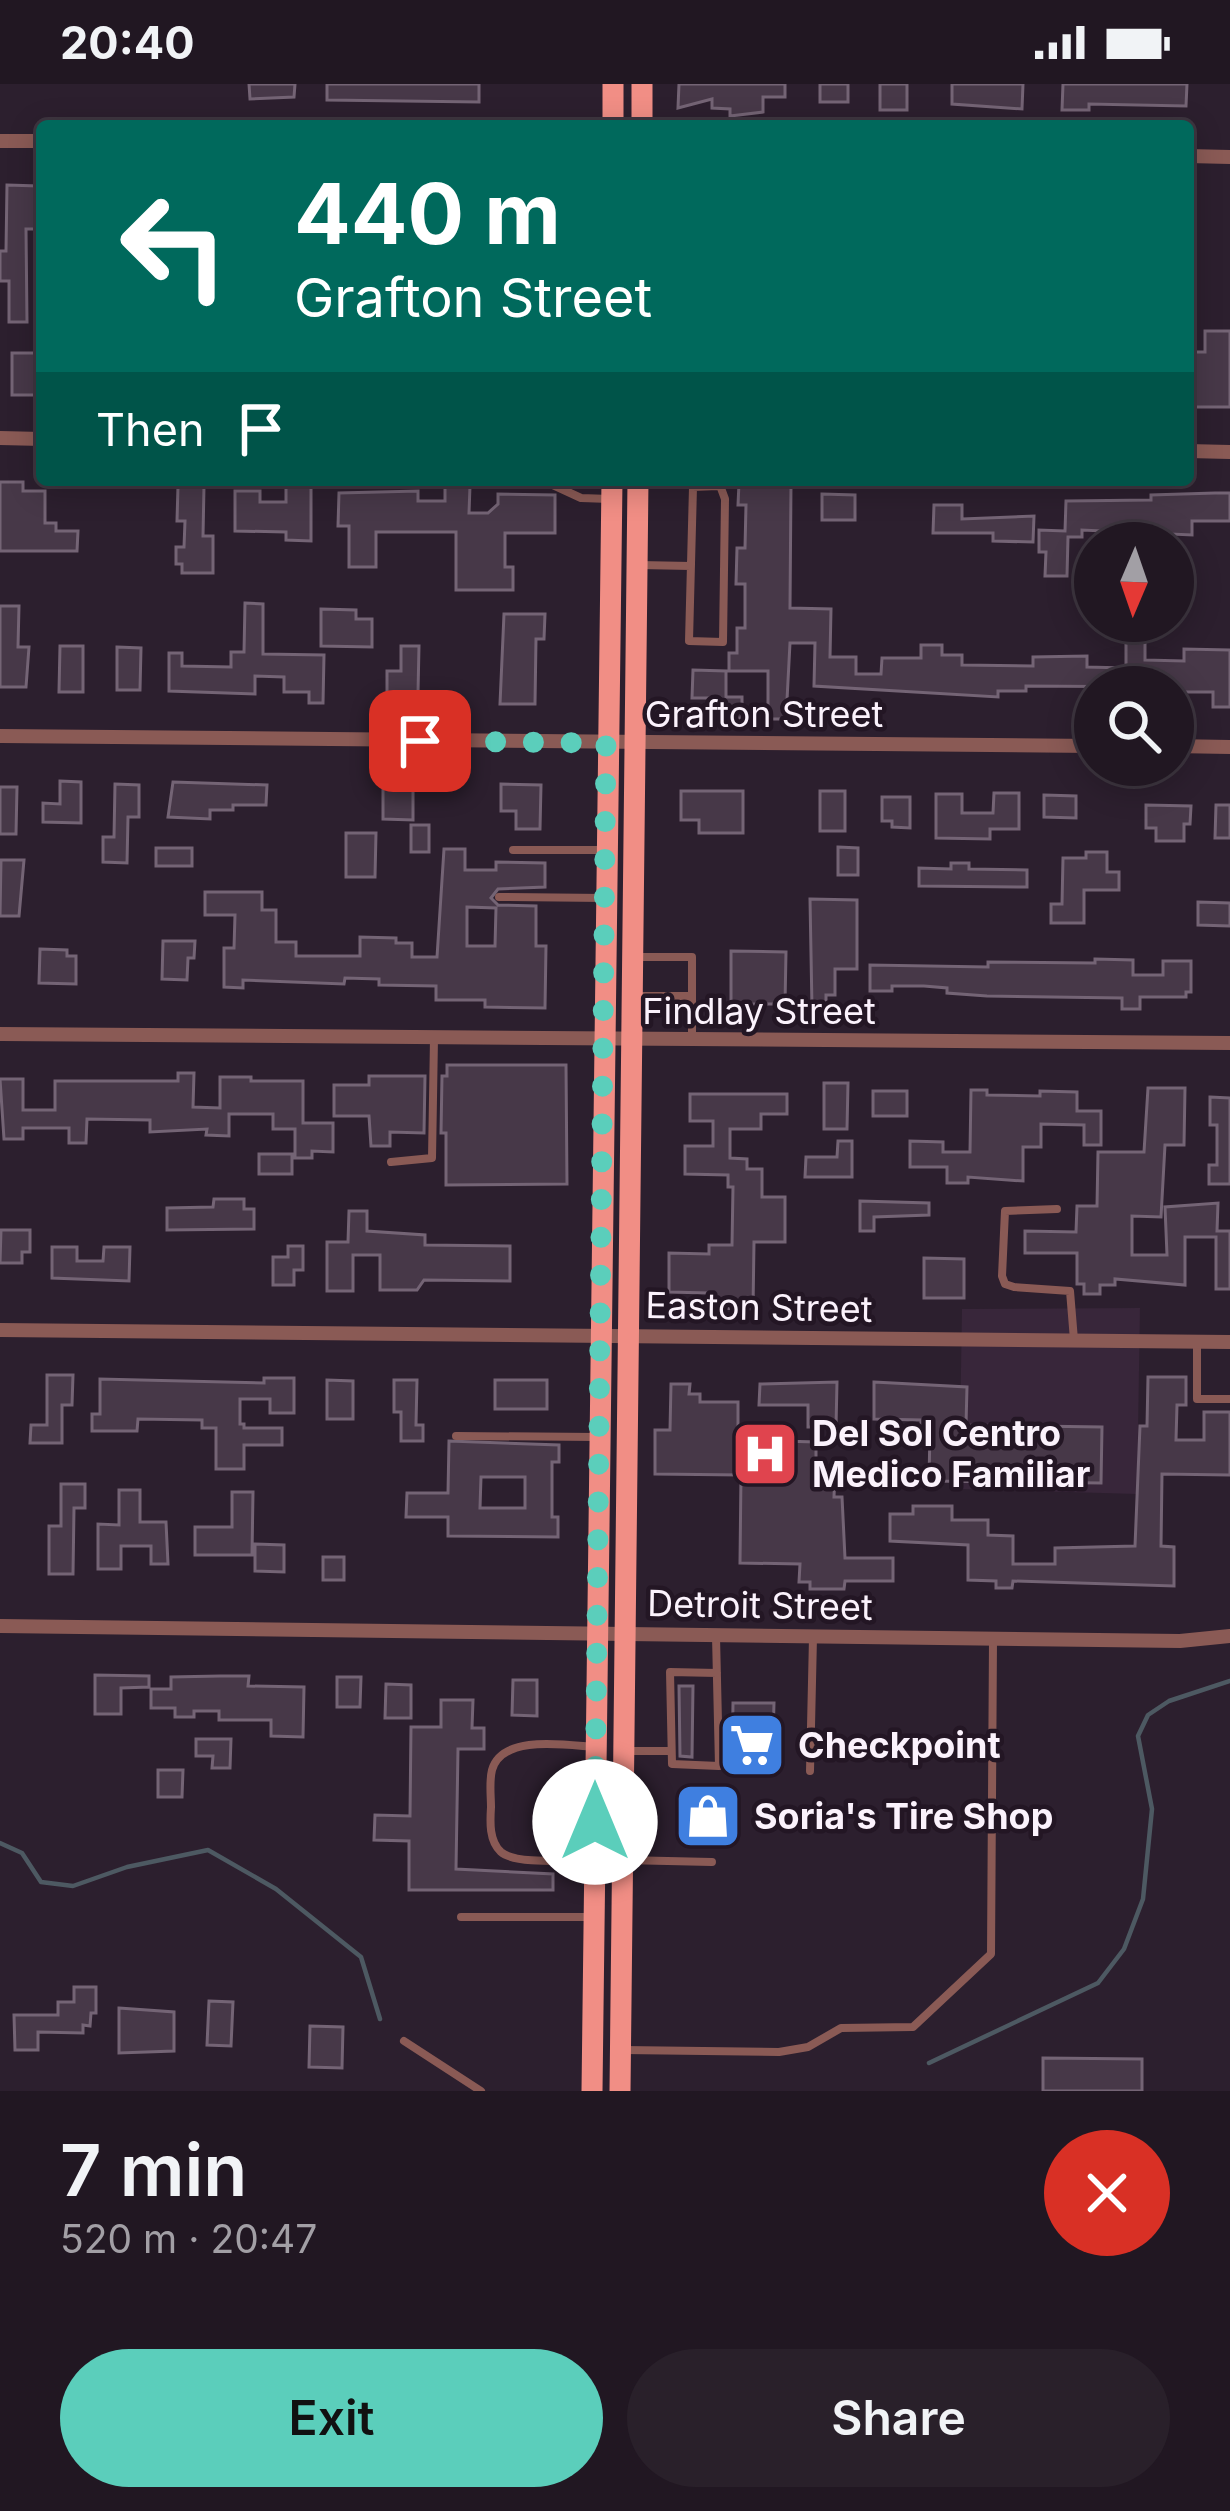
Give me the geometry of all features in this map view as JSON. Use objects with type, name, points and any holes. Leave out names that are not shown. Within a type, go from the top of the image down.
[{"type":"main road","points":[[613,120],[614,84]]},
{"type":"main road","points":[[642,84],[642,120]]},
{"type":"main road","points":[[620,2091],[638,486]]},
{"type":"main road","points":[[592,2091],[612,490]]},
{"type":"main road","points":[[595,1860],[623,1860]]},
{"type":"street","points":[[0,141],[36,141]]},
{"type":"street","points":[[1194,156],[1230,157]]},
{"type":"street","points":[[0,439],[36,439]]},
{"type":"street","points":[[1194,451],[1230,452]]},
{"type":"street","name":"Grafton Street","points":[[0,736],[1074,746]]},
{"type":"street","points":[[1194,746],[1230,747]]},
{"type":"street","name":"Findlay Street","points":[[0,1034],[1230,1042]]},
{"type":"street","name":"Easton Street","points":[[0,1330],[1230,1342]]},
{"type":"street","name":"Detroit Street","points":[[0,1626],[1180,1641],[1230,1636]]},
{"type":"lane","points":[[555,486],[580,498],[612,490]]},
{"type":"lane","points":[[699,486],[693,487],[689,641],[723,642],[725,499],[719,486]]},
{"type":"lane","points":[[637,565],[691,566]]},
{"type":"lane","points":[[513,850],[605,850]]},
{"type":"lane","points":[[499,897],[605,898]]},
{"type":"lane","points":[[630,957],[692,957],[692,1041]]},
{"type":"lane","points":[[630,996],[692,996]]},
{"type":"lane","points":[[391,1162],[432,1158],[434,1036]]},
{"type":"lane","points":[[1057,1209],[1005,1211],[1002,1276],[1005,1284],[1014,1287],[1070,1291],[1074,1340]]},
{"type":"lane","points":[[1197,1341],[1197,1399],[1230,1399]]},
{"type":"lane","points":[[456,1436],[598,1437]]},
{"type":"lane","points":[[716,1634],[717,1673],[719,1766],[672,1764],[670,1672],[717,1673]]},
{"type":"lane","points":[[810,1771],[813,1636]]},
{"type":"lane","points":[[620,2050],[779,2052],[808,2047],[841,2028],[913,2027],[991,1954],[993,1638]]},
{"type":"lane","points":[[595,1860],[518,1859],[502,1854],[490,1824],[491,1775],[499,1756],[514,1748],[596,1747]]},
{"type":"lane","points":[[624,1751],[671,1751]]},
{"type":"lane","points":[[623,1860],[712,1862]]},
{"type":"lane","points":[[461,1917],[594,1917]]},
{"type":"lane","points":[[404,2041],[481,2091]]},
{"type":"shaded area","points":[[1140,1308],[1137,1494],[959,1489],[962,1309]]},
{"type":"building","points":[[249,84],[295,84],[294,97],[250,99]]},
{"type":"building","points":[[327,84],[479,84],[479,102],[327,100]]},
{"type":"building","points":[[679,84],[785,84],[785,97],[763,97],[763,112],[730,116],[730,109],[712,108],[712,99],[678,108]]},
{"type":"building","points":[[820,84],[848,84],[848,102],[820,102]]},
{"type":"building","points":[[880,84],[907,84],[907,110],[880,110]]},
{"type":"building","points":[[952,84],[1023,84],[1022,109],[952,104]]},
{"type":"building","points":[[1063,84],[1187,84],[1186,106],[1089,104],[1089,110],[1062,110]]},
{"type":"building","points":[[7,185],[36,186],[36,229],[26,229],[27,322],[9,322],[9,281],[0,281],[0,251],[6,251]]},
{"type":"building","points":[[1205,331],[1230,331],[1230,407],[1194,407],[1194,352],[1205,352]]},
{"type":"building","points":[[12,353],[36,353],[36,395],[12,395]]},
{"type":"building","points":[[0,482],[23,482],[23,491],[45,491],[45,523],[56,523],[56,531],[78,531],[77,551],[0,551]]},
{"type":"building","points":[[178,486],[204,486],[203,536],[213,536],[213,573],[182,573],[182,564],[176,564],[176,547],[184,547],[185,521],[177,521]]},
{"type":"building","points":[[445,486],[470,486],[469,513],[488,513],[498,504],[498,494],[555,495],[555,533],[505,533],[505,567],[513,567],[513,590],[456,590],[456,532],[376,532],[376,567],[349,567],[349,526],[338,526],[339,493],[418,491],[418,501],[445,501]]},
{"type":"building","points":[[739,486],[791,486],[790,608],[831,609],[830,657],[856,657],[856,674],[881,674],[882,658],[921,658],[921,645],[942,645],[942,655],[962,655],[962,665],[1033,666],[1033,657],[1087,656],[1087,666],[1074,666],[1074,686],[1026,686],[1026,691],[998,691],[998,697],[814,686],[815,643],[790,643],[786,719],[768,719],[768,671],[729,671],[729,653],[737,653],[737,628],[745,628],[745,584],[736,584],[737,548],[745,548],[746,505],[738,505]]},
{"type":"building","points":[[286,487],[311,487],[311,541],[286,540],[286,532],[235,531],[235,491],[260,491],[260,502],[286,502]]},
{"type":"building","points":[[1230,493],[1230,521],[1074,522],[1074,537],[1068,537],[1067,576],[1045,576],[1046,552],[1039,552],[1039,530],[1065,531],[1066,501],[1151,500],[1151,495]]},
{"type":"building","points":[[822,494],[855,495],[855,520],[822,520]]},
{"type":"building","points":[[934,505],[962,505],[962,519],[1034,516],[1033,542],[993,541],[993,533],[933,533]]},
{"type":"building","points":[[245,603],[263,604],[263,654],[324,655],[323,703],[309,703],[309,692],[284,692],[284,677],[255,676],[255,694],[169,691],[169,653],[182,653],[182,666],[231,667],[231,652],[244,652]]},
{"type":"building","points":[[0,606],[19,606],[18,647],[29,647],[26,687],[0,687]]},
{"type":"building","points":[[321,609],[356,610],[356,619],[372,619],[372,647],[321,646]]},
{"type":"building","points":[[504,614],[545,614],[544,639],[536,639],[535,704],[500,704]]},
{"type":"building","points":[[1126,642],[1145,642],[1145,660],[1184,661],[1184,649],[1230,650],[1230,707],[1213,707],[1213,692],[1194,692],[1194,666],[1126,666]]},
{"type":"building","points":[[60,646],[83,646],[83,692],[59,692]]},
{"type":"building","points":[[401,646],[419,646],[418,693],[387,693],[387,671],[401,671]]},
{"type":"building","points":[[117,647],[141,648],[140,690],[117,690]]},
{"type":"building","points":[[693,670],[726,671],[726,697],[742,697],[742,718],[720,718],[720,698],[692,698]]},
{"type":"building","points":[[60,781],[81,782],[81,823],[43,822],[43,803],[60,804]]},
{"type":"building","points":[[173,782],[267,785],[266,805],[210,810],[210,819],[168,817]]},
{"type":"building","points":[[115,784],[139,785],[139,817],[128,817],[127,863],[103,862],[103,837],[114,837]]},
{"type":"building","points":[[501,784],[541,785],[540,829],[516,829],[516,811],[501,811]]},
{"type":"building","points":[[383,785],[413,785],[413,820],[383,819]]},
{"type":"building","points":[[0,787],[17,787],[16,834],[0,834]]},
{"type":"building","points":[[681,791],[743,791],[743,833],[699,833],[699,820],[681,820]]},
{"type":"building","points":[[820,791],[845,791],[845,831],[820,831]]},
{"type":"building","points":[[994,793],[1019,793],[1019,829],[990,829],[990,839],[936,838],[936,794],[962,794],[962,813],[993,813]]},
{"type":"building","points":[[1044,795],[1076,796],[1076,818],[1044,817]]},
{"type":"building","points":[[882,797],[910,797],[910,828],[882,821]]},
{"type":"building","points":[[1146,805],[1191,806],[1184,841],[1156,841],[1156,828],[1146,828]]},
{"type":"building","points":[[1216,805],[1230,805],[1230,838],[1215,838]]},
{"type":"building","points":[[411,825],[429,825],[429,852],[411,852]]},
{"type":"building","points":[[346,833],[376,833],[375,877],[346,877]]},
{"type":"building","points":[[838,847],[858,848],[858,875],[838,875]]},
{"type":"building","points":[[156,848],[192,848],[192,866],[156,866]]},
{"type":"building","points":[[444,849],[465,849],[465,870],[496,870],[496,862],[545,863],[545,887],[498,889],[491,898],[498,905],[536,906],[536,946],[546,946],[545,1008],[436,1000],[436,986],[379,985],[379,979],[345,978],[344,984],[243,980],[243,988],[224,987],[224,948],[234,948],[235,915],[205,915],[205,892],[262,892],[262,910],[276,910],[276,942],[296,942],[296,956],[360,956],[360,937],[396,938],[396,943],[412,943],[412,957],[437,957]],"holes":[[[467,907],[496,908],[495,946],[467,946]]]},
{"type":"building","points":[[1086,852],[1107,852],[1107,872],[1119,872],[1119,890],[1084,890],[1084,923],[1051,923],[1051,904],[1062,904],[1063,858],[1086,858]]},
{"type":"building","points":[[1,860],[24,860],[19,916],[0,916]]},
{"type":"building","points":[[951,863],[969,863],[969,869],[1027,870],[1027,887],[919,886],[919,868],[951,869]]},
{"type":"building","points":[[810,899],[857,900],[857,969],[835,969],[835,995],[826,995],[826,1008],[812,1008]]},
{"type":"building","points":[[1198,902],[1230,903],[1230,926],[1198,925]]},
{"type":"building","points":[[163,941],[195,941],[187,980],[162,979]]},
{"type":"building","points":[[40,949],[67,950],[67,956],[76,956],[76,984],[39,983]]},
{"type":"building","points":[[731,951],[786,952],[785,1004],[731,1004]]},
{"type":"building","points":[[1095,959],[1133,960],[1133,975],[1163,975],[1163,961],[1191,961],[1191,992],[1186,997],[1140,997],[1140,1009],[1122,1009],[1122,998],[987,996],[924,986],[870,991],[870,965],[988,967],[988,962],[1095,963]]},
{"type":"building","points":[[447,1065],[566,1065],[567,1184],[446,1185],[446,1133],[441,1133],[442,1076],[447,1076]]},
{"type":"building","points":[[178,1073],[194,1073],[193,1107],[220,1108],[220,1077],[303,1081],[303,1123],[333,1123],[333,1152],[312,1151],[312,1158],[295,1158],[295,1129],[273,1129],[273,1114],[229,1114],[229,1136],[206,1135],[207,1129],[150,1132],[150,1120],[87,1119],[86,1143],[69,1143],[69,1128],[23,1128],[23,1139],[4,1139],[0,1079],[23,1079],[23,1110],[55,1110],[55,1081],[178,1081]]},
{"type":"building","points":[[369,1076],[425,1076],[424,1133],[390,1132],[390,1146],[371,1146],[369,1116],[334,1116],[334,1085],[369,1085]]},
{"type":"building","points":[[824,1083],[848,1083],[847,1129],[824,1129]]},
{"type":"building","points":[[1148,1088],[1185,1088],[1184,1145],[1165,1145],[1161,1217],[1132,1216],[1132,1255],[1167,1255],[1165,1207],[1218,1203],[1217,1231],[1230,1231],[1230,1289],[1216,1289],[1216,1237],[1185,1237],[1185,1285],[1115,1279],[1115,1285],[1100,1285],[1100,1294],[1084,1294],[1084,1284],[1077,1284],[1077,1253],[1025,1253],[1025,1231],[1076,1232],[1077,1206],[1097,1206],[1098,1152],[1144,1152]]},
{"type":"building","points":[[971,1090],[1040,1096],[1040,1091],[1077,1092],[1077,1111],[1101,1111],[1101,1145],[1084,1145],[1084,1125],[1041,1124],[1041,1147],[1023,1147],[1023,1181],[968,1177],[968,1183],[947,1183],[947,1167],[910,1167],[910,1141],[943,1142],[943,1152],[970,1152]]},
{"type":"building","points":[[873,1091],[907,1091],[907,1116],[873,1116]]},
{"type":"building","points":[[690,1094],[787,1094],[787,1114],[761,1114],[761,1129],[730,1129],[730,1158],[747,1159],[747,1169],[762,1169],[762,1197],[785,1197],[785,1242],[754,1242],[753,1309],[708,1308],[708,1293],[669,1292],[669,1253],[709,1254],[709,1245],[732,1245],[733,1187],[728,1187],[728,1175],[685,1174],[685,1146],[713,1146],[713,1121],[690,1121]]},
{"type":"building","points":[[1210,1097],[1230,1098],[1230,1184],[1209,1184],[1209,1165],[1217,1165],[1217,1125],[1210,1125]]},
{"type":"building","points":[[838,1141],[852,1141],[852,1177],[805,1177],[806,1157],[837,1157]]},
{"type":"building","points":[[259,1154],[292,1154],[292,1174],[259,1174]]},
{"type":"building","points":[[214,1199],[244,1199],[244,1209],[254,1209],[254,1229],[167,1230],[167,1208],[213,1207]]},
{"type":"building","points":[[860,1201],[929,1203],[929,1215],[874,1217],[874,1231],[860,1231]]},
{"type":"building","points":[[349,1211],[367,1211],[367,1231],[425,1235],[425,1245],[510,1246],[510,1281],[424,1280],[417,1290],[380,1290],[380,1255],[353,1255],[353,1291],[327,1291],[327,1242],[348,1242]]},
{"type":"building","points":[[1,1230],[30,1230],[30,1252],[22,1252],[22,1263],[0,1263]]},
{"type":"building","points":[[288,1246],[303,1246],[303,1270],[294,1270],[294,1285],[273,1285],[273,1257],[288,1257]]},
{"type":"building","points":[[52,1247],[77,1247],[77,1261],[103,1261],[104,1247],[130,1247],[129,1281],[52,1278]]},
{"type":"building","points":[[924,1258],[964,1259],[964,1298],[924,1298]]},
{"type":"building","points":[[47,1375],[73,1375],[72,1405],[62,1405],[62,1443],[30,1443],[31,1425],[47,1425]]},
{"type":"building","points":[[1148,1377],[1186,1377],[1186,1405],[1177,1405],[1176,1440],[1204,1440],[1204,1412],[1230,1412],[1230,1475],[1162,1474],[1161,1546],[1174,1547],[1174,1586],[1013,1581],[1012,1588],[996,1588],[996,1581],[968,1580],[968,1545],[890,1541],[890,1514],[913,1514],[913,1506],[952,1506],[952,1520],[988,1520],[988,1535],[1013,1536],[1013,1564],[1055,1564],[1055,1548],[1135,1546],[1140,1426],[1147,1426]]},
{"type":"building","points":[[264,1378],[294,1378],[294,1413],[270,1413],[270,1399],[240,1399],[244,1428],[282,1428],[282,1445],[244,1445],[244,1469],[216,1469],[216,1428],[202,1428],[202,1420],[138,1419],[137,1431],[92,1431],[92,1414],[100,1414],[100,1379],[264,1383]]},
{"type":"building","points":[[327,1380],[353,1381],[353,1419],[327,1419]]},
{"type":"building","points":[[394,1380],[417,1380],[416,1425],[423,1425],[423,1441],[401,1441],[401,1412],[394,1412]]},
{"type":"building","points":[[495,1380],[547,1380],[547,1409],[495,1409]]},
{"type":"building","points":[[837,1382],[836,1427],[808,1427],[808,1405],[759,1405],[760,1384]]},
{"type":"building","points":[[874,1382],[967,1387],[966,1425],[1102,1427],[1101,1483],[929,1481],[930,1429],[921,1429],[921,1420],[874,1419]]},
{"type":"building","points":[[671,1384],[690,1384],[689,1394],[700,1394],[700,1402],[738,1402],[738,1431],[781,1432],[781,1441],[816,1442],[816,1470],[835,1470],[834,1497],[842,1497],[845,1558],[893,1558],[893,1581],[845,1581],[844,1589],[810,1589],[810,1582],[799,1582],[800,1564],[740,1563],[741,1475],[655,1474],[655,1430],[670,1430]]},
{"type":"building","points":[[449,1441],[559,1445],[559,1462],[552,1462],[552,1517],[558,1517],[558,1537],[448,1536],[448,1517],[406,1517],[407,1493],[448,1493]],"holes":[[[481,1477],[525,1477],[525,1508],[480,1508]]]},
{"type":"building","points":[[61,1484],[85,1484],[85,1508],[74,1508],[73,1574],[49,1574],[49,1526],[61,1526]]},
{"type":"building","points":[[119,1490],[140,1490],[140,1522],[166,1522],[168,1564],[151,1564],[151,1546],[121,1546],[121,1569],[98,1569],[98,1524],[119,1525]]},
{"type":"building","points":[[232,1492],[253,1492],[252,1555],[195,1555],[195,1527],[232,1527]]},
{"type":"building","points":[[255,1544],[284,1545],[284,1572],[255,1571]]},
{"type":"building","points":[[323,1557],[344,1557],[344,1580],[323,1580]]},
{"type":"building","points":[[95,1675],[149,1676],[149,1687],[121,1688],[121,1714],[95,1714]]},
{"type":"building","points":[[249,1676],[248,1686],[304,1687],[303,1737],[271,1736],[271,1720],[219,1720],[219,1711],[175,1717],[175,1708],[151,1708],[151,1689],[171,1689],[171,1677]]},
{"type":"building","points":[[337,1677],[361,1677],[360,1707],[337,1707]]},
{"type":"building","points":[[513,1680],[537,1680],[537,1716],[512,1715]]},
{"type":"building","points":[[386,1684],[411,1685],[411,1718],[385,1718]]},
{"type":"building","points":[[679,1686],[693,1686],[692,1757],[680,1756]]},
{"type":"building","points":[[441,1700],[473,1700],[472,1728],[484,1728],[484,1749],[458,1749],[456,1869],[553,1874],[553,1890],[409,1890],[409,1841],[374,1840],[375,1815],[410,1816],[411,1727],[441,1727]]},
{"type":"building","points":[[733,1703],[774,1703],[772,1775],[732,1774]]},
{"type":"building","points":[[196,1739],[231,1739],[230,1768],[212,1768],[213,1756],[196,1756]]},
{"type":"building","points":[[158,1770],[183,1770],[182,1797],[158,1797]]},
{"type":"building","name":"Soria's Tire Shop","points":[[681,1800],[735,1802],[734,1831],[681,1829]]},
{"type":"building","points":[[74,1987],[96,1987],[96,2013],[91,2013],[90,2026],[83,2025],[83,2033],[38,2032],[38,2050],[15,2050],[14,2015],[58,2015],[58,2002],[74,2002]]},
{"type":"building","points":[[209,2001],[233,2002],[231,2046],[207,2045]]},
{"type":"building","points":[[119,2008],[174,2012],[174,2051],[119,2053]]},
{"type":"building","points":[[310,2026],[343,2027],[342,2068],[309,2067]]},
{"type":"building","points":[[1043,2058],[1142,2059],[1142,2091],[1043,2091]]},
{"type":"waterway","points":[[929,2063],[1098,1983],[1124,1949],[1143,1899],[1152,1809],[1138,1736],[1148,1715],[1169,1701],[1230,1681]]},
{"type":"waterway","points":[[0,1843],[22,1853],[41,1882],[73,1886],[127,1867],[208,1850],[276,1889],[361,1957],[380,2019]]},
{"type":"place","name":"Del Sol Centro Medico Familiar","points":[[765,1454]]},
{"type":"place","name":"Checkpoint","points":[[752,1745]]},
{"type":"place","name":"Soria's Tire Shop","points":[[708,1816]]},
{"type":"route","points":[[420,741],[606,743],[595,1822]]}]
